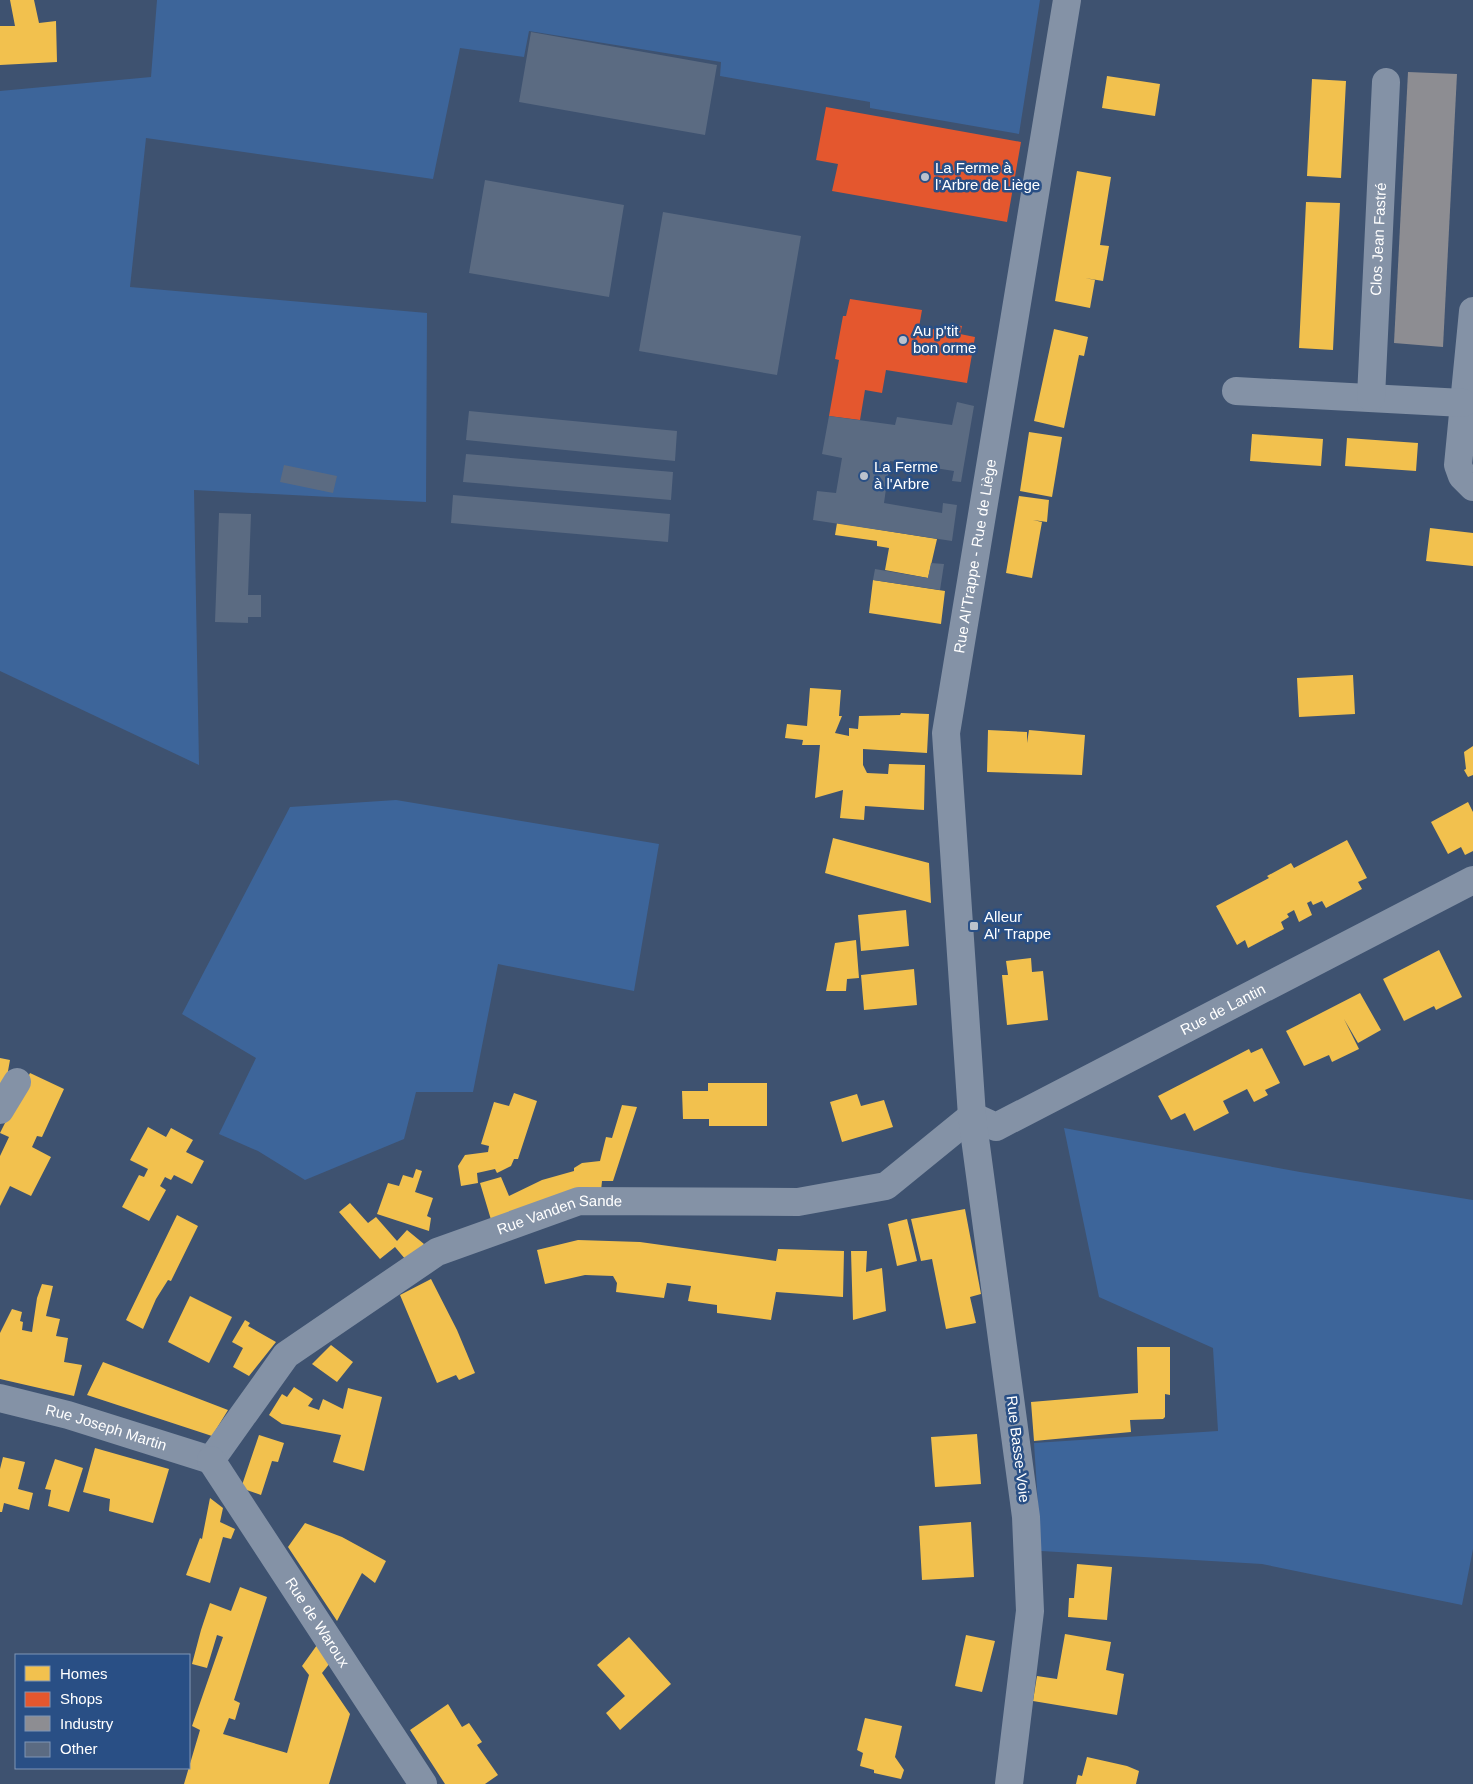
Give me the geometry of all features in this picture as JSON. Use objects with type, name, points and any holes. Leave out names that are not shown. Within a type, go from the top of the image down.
[{"type":"street","name":"Rue Al'Trappe - Rue de Liège","points":[[972,1116],[946,733],[1067,0]]},
{"type":"street","name":"Clos Jean Fastré","points":[[1371,397],[1386,82]]},
{"type":"street","points":[[1473,311],[1458,465],[1462,476],[1473,487]]},
{"type":"street","points":[[1236,391],[1463,403]]},
{"type":"street","name":"Rue de Lantin","points":[[972,1116],[996,1127],[1473,880]]},
{"type":"street","points":[[0,1110],[17,1082]]},
{"type":"street","name":"Rue Vanden Sande","points":[[210,1460],[286,1355],[437,1252],[579,1201],[798,1202],[886,1186],[972,1116]]},
{"type":"street","name":"Rue Basse-Voie","points":[[972,1116],[1026,1516],[1030,1611],[1009,1784]]},
{"type":"street","name":"Rue Joseph Martin","points":[[0,1398],[68,1415],[210,1460]]},
{"type":"street","name":"Rue de Waroux","points":[[210,1460],[422,1784]]},
{"type":"shaded area","points":[[157,0],[1040,0],[1019,134],[870,108],[870,102],[720,76],[721,62],[529,31],[524,57],[460,48],[433,179],[146,138],[130,287],[427,313],[426,502],[194,490],[199,765],[0,671],[0,91],[151,77]]},
{"type":"shaded area","points":[[396,800],[659,844],[634,991],[498,964],[473,1092],[416,1092],[404,1139],[305,1180],[258,1151],[219,1134],[256,1058],[182,1014],[290,807]]},
{"type":"shaded area","points":[[1064,1128],[1300,1172],[1473,1200],[1473,1549],[1462,1605],[1262,1564],[1041,1551],[1034,1443],[1218,1431],[1213,1348],[1099,1297]]},
{"type":"building: Homes","points":[[10,0],[34,0],[39,23],[56,21],[57,62],[0,65],[0,26],[15,26]]},
{"type":"building: Homes","points":[[1107,76],[1160,84],[1155,116],[1102,108]]},
{"type":"building: Homes","points":[[1312,79],[1346,81],[1341,178],[1307,176]]},
{"type":"building: Homes","points":[[1077,171],[1111,177],[1100,245],[1109,246],[1103,281],[1085,278],[1095,280],[1090,308],[1055,301]]},
{"type":"building: Homes","points":[[1306,202],[1340,203],[1333,350],[1299,348]]},
{"type":"building: Homes","points":[[1054,329],[1088,337],[1084,356],[1079,355],[1064,428],[1034,421]]},
{"type":"building: Homes","points":[[1029,432],[1062,437],[1052,497],[1020,491]]},
{"type":"building: Homes","points":[[1252,434],[1323,439],[1321,466],[1250,461]]},
{"type":"building: Homes","points":[[1347,438],[1418,443],[1416,471],[1345,466]]},
{"type":"building: Homes","points":[[1019,496],[1049,500],[1047,522],[1033,520],[1042,522],[1032,578],[1006,573]]},
{"type":"building: Homes","points":[[837,523],[937,539],[928,578],[885,570],[889,548],[877,546],[877,541],[835,535]]},
{"type":"building: Homes","points":[[1430,528],[1473,533],[1473,566],[1426,561]]},
{"type":"building: Homes","points":[[873,580],[945,591],[941,624],[869,613]]},
{"type":"building: Homes","points":[[1353,675],[1355,714],[1299,717],[1297,678]]},
{"type":"building: Homes","points":[[810,688],[841,690],[839,716],[842,716],[835,733],[849,736],[849,728],[858,729],[859,716],[900,715],[901,713],[929,714],[927,753],[863,749],[863,765],[867,773],[888,774],[889,764],[925,765],[924,810],[865,806],[864,820],[840,818],[843,790],[815,798],[820,745],[802,745],[803,740],[785,738],[787,724],[807,726]]},
{"type":"building: Homes","points":[[988,730],[1027,732],[1027,743],[1029,730],[1085,735],[1082,775],[987,772]]},
{"type":"building: Homes","points":[[1473,746],[1473,775],[1468,777],[1464,770],[1466,769],[1464,752]]},
{"type":"building: Homes","points":[[1468,802],[1473,812],[1473,851],[1465,855],[1461,847],[1448,854],[1431,822]]},
{"type":"building: Homes","points":[[833,838],[929,863],[931,903],[825,873]]},
{"type":"building: Homes","points":[[1347,840],[1367,878],[1358,882],[1362,889],[1326,908],[1322,901],[1313,905],[1311,901],[1307,903],[1312,915],[1299,922],[1294,910],[1287,914],[1289,917],[1281,922],[1284,929],[1248,948],[1245,940],[1237,945],[1216,906],[1269,878],[1267,876],[1291,863],[1294,868]]},
{"type":"building: Homes","points":[[906,910],[909,946],[861,951],[858,915]]},
{"type":"building: Homes","points":[[856,940],[859,978],[847,979],[846,991],[826,991],[835,943]]},
{"type":"building: Homes","points":[[1439,950],[1462,997],[1436,1010],[1434,1006],[1404,1021],[1383,979]]},
{"type":"building: Homes","points":[[1031,958],[1032,972],[1043,971],[1048,1020],[1007,1025],[1002,975],[1008,975],[1006,961]]},
{"type":"building: Homes","points":[[914,969],[917,1005],[864,1010],[861,975]]},
{"type":"building: Homes","points":[[1360,993],[1381,1030],[1358,1043],[1344,1019],[1359,1049],[1332,1062],[1329,1055],[1304,1066],[1286,1031]]},
{"type":"building: Homes","points":[[1262,1048],[1280,1083],[1265,1090],[1268,1095],[1254,1102],[1247,1089],[1223,1101],[1229,1113],[1194,1131],[1185,1113],[1171,1120],[1158,1096],[1249,1049],[1251,1053]]},
{"type":"building: Homes","points":[[0,1058],[10,1060],[4,1093],[0,1092]]},
{"type":"building: Homes","points":[[30,1073],[64,1089],[42,1137],[37,1136],[32,1147],[51,1157],[31,1196],[10,1186],[0,1206],[0,1156],[9,1137],[0,1133]]},
{"type":"building: Homes","points":[[708,1083],[767,1083],[767,1126],[709,1126],[709,1119],[683,1119],[682,1091],[708,1091]]},
{"type":"building: Homes","points":[[514,1093],[537,1101],[518,1159],[514,1159],[511,1166],[497,1173],[495,1169],[477,1173],[478,1183],[461,1186],[458,1166],[465,1155],[488,1152],[489,1146],[481,1144],[494,1102],[509,1106]]},
{"type":"building: Homes","points":[[857,1094],[861,1106],[884,1100],[893,1127],[842,1142],[830,1102]]},
{"type":"building: Homes","points":[[622,1105],[637,1107],[613,1181],[602,1181],[601,1191],[492,1223],[480,1183],[501,1177],[509,1196],[542,1180],[574,1171],[574,1168],[582,1163],[600,1161],[606,1137],[612,1138]]},
{"type":"building: Homes","points":[[148,1127],[166,1137],[171,1128],[193,1140],[186,1152],[204,1161],[192,1184],[174,1175],[171,1180],[165,1177],[160,1186],[166,1190],[149,1221],[122,1207],[139,1175],[144,1177],[148,1169],[130,1160]]},
{"type":"building: Homes","points":[[416,1169],[422,1171],[415,1192],[433,1198],[427,1216],[431,1218],[429,1231],[377,1214],[388,1183],[399,1186],[403,1175],[413,1178]]},
{"type":"building: Homes","points":[[350,1203],[368,1223],[376,1217],[397,1241],[407,1230],[424,1244],[419,1252],[406,1260],[395,1247],[380,1259],[339,1212]]},
{"type":"building: Homes","points":[[965,1209],[981,1294],[970,1297],[976,1323],[946,1329],[932,1259],[921,1261],[911,1219]]},
{"type":"building: Homes","points":[[177,1215],[198,1226],[171,1281],[168,1280],[156,1299],[143,1329],[126,1320]]},
{"type":"building: Homes","points":[[907,1219],[917,1261],[897,1266],[888,1224]]},
{"type":"building: Homes","points":[[578,1240],[640,1242],[776,1261],[778,1249],[844,1251],[843,1297],[776,1292],[771,1320],[717,1313],[717,1305],[688,1301],[691,1286],[667,1283],[664,1298],[616,1292],[617,1283],[613,1276],[585,1275],[545,1284],[537,1250]]},
{"type":"building: Homes","points":[[851,1251],[867,1251],[866,1272],[882,1268],[886,1311],[853,1320]]},
{"type":"building: Homes","points":[[431,1279],[457,1330],[475,1373],[459,1380],[456,1375],[437,1383],[400,1295]]},
{"type":"building: Homes","points":[[42,1284],[53,1286],[46,1316],[60,1319],[56,1336],[68,1338],[64,1362],[82,1365],[74,1396],[0,1379],[0,1333],[12,1309],[22,1312],[20,1321],[23,1322],[22,1330],[32,1332],[37,1298]]},
{"type":"building: Homes","points":[[190,1296],[232,1317],[209,1363],[168,1342]]},
{"type":"building: Homes","points":[[245,1320],[250,1323],[248,1326],[276,1342],[249,1376],[233,1367],[243,1348],[232,1342]]},
{"type":"building: Homes","points":[[331,1345],[353,1362],[337,1382],[312,1364]]},
{"type":"building: Homes","points":[[1137,1347],[1170,1347],[1170,1395],[1165,1394],[1165,1417],[1163,1419],[1130,1420],[1131,1432],[1034,1441],[1031,1402],[1138,1393]]},
{"type":"building: Homes","points":[[103,1362],[228,1410],[212,1436],[87,1395]]},
{"type":"building: Homes","points":[[294,1387],[313,1399],[308,1406],[319,1410],[323,1399],[343,1409],[348,1388],[382,1397],[364,1471],[333,1462],[341,1435],[282,1424],[269,1415],[282,1394],[287,1397]]},
{"type":"building: Homes","points":[[977,1434],[981,1484],[935,1487],[931,1437]]},
{"type":"building: Homes","points":[[259,1435],[284,1443],[278,1462],[272,1461],[261,1495],[241,1488]]},
{"type":"building: Homes","points":[[95,1448],[169,1469],[153,1523],[109,1511],[110,1499],[83,1492]]},
{"type":"building: Homes","points":[[3,1457],[25,1462],[18,1489],[33,1493],[29,1510],[4,1503],[2,1512],[0,1512],[0,1469]]},
{"type":"building: Homes","points":[[55,1459],[83,1468],[69,1512],[48,1506],[51,1490],[45,1489]]},
{"type":"building: Homes","points":[[210,1498],[223,1508],[220,1522],[235,1529],[231,1539],[223,1537],[210,1583],[186,1575],[200,1538],[202,1539]]},
{"type":"building: Homes","points":[[971,1522],[974,1577],[922,1580],[919,1526]]},
{"type":"building: Homes","points":[[305,1523],[342,1537],[386,1561],[375,1583],[362,1573],[337,1621],[288,1547]]},
{"type":"building: Homes","points":[[1077,1564],[1112,1567],[1107,1620],[1068,1617],[1069,1598],[1074,1598]]},
{"type":"building: Homes","points":[[240,1587],[267,1597],[234,1700],[240,1703],[235,1720],[229,1718],[223,1734],[287,1753],[309,1675],[302,1666],[317,1645],[330,1663],[322,1673],[350,1714],[329,1784],[184,1784],[200,1730],[192,1726],[223,1637],[217,1635],[207,1668],[192,1664],[201,1630],[210,1603],[231,1611]]},
{"type":"building: Homes","points":[[1065,1634],[1111,1642],[1106,1670],[1124,1674],[1117,1715],[1033,1701],[1037,1676],[1057,1679]]},
{"type":"building: Homes","points":[[966,1635],[995,1641],[982,1692],[955,1686]]},
{"type":"building: Homes","points":[[629,1637],[671,1684],[620,1730],[606,1713],[625,1696],[597,1665]]},
{"type":"building: Homes","points":[[448,1704],[462,1727],[469,1723],[482,1742],[477,1745],[498,1775],[485,1784],[445,1784],[410,1730]]},
{"type":"building: Homes","points":[[865,1718],[902,1726],[895,1757],[904,1770],[901,1779],[874,1773],[874,1770],[860,1766],[863,1753],[857,1750]]},
{"type":"building: Homes","points":[[1087,1757],[1127,1766],[1139,1771],[1136,1784],[1076,1784],[1078,1775],[1082,1776]]},
{"type":"building: Shops","name":"La Ferme à l’Arbre de Liège","points":[[826,107],[1021,142],[1007,222],[832,191],[838,164],[816,160]]},
{"type":"building: Shops","points":[[850,299],[922,310],[919,327],[945,331],[946,324],[962,326],[960,334],[975,337],[967,383],[886,370],[882,393],[865,390],[860,420],[829,416],[839,360],[835,359],[843,316],[846,316]]},
{"type":"building: Industry","points":[[1408,72],[1457,74],[1443,347],[1394,343]]},
{"type":"building: Other","points":[[531,32],[717,65],[705,135],[519,102]]},
{"type":"building: Other","points":[[485,180],[624,205],[609,297],[469,273]]},
{"type":"building: Other","points":[[663,212],[801,236],[777,375],[639,351]]},
{"type":"building: Other","name":"La Ferme à l'Arbre","points":[[957,402],[974,406],[961,482],[952,481],[954,471],[890,461],[884,503],[942,513],[943,503],[957,505],[952,541],[813,520],[817,491],[836,493],[842,458],[822,454],[829,416],[895,425],[897,417],[952,425]]},
{"type":"building: Other","points":[[469,411],[677,431],[675,461],[466,440]]},
{"type":"building: Other","points":[[466,454],[673,472],[671,500],[463,482]]},
{"type":"building: Other","points":[[284,465],[337,476],[333,493],[280,482]]},
{"type":"building: Other","points":[[453,495],[670,514],[668,542],[451,523]]},
{"type":"building: Other","points":[[219,513],[251,514],[248,595],[261,595],[261,617],[248,617],[248,623],[215,622]]},
{"type":"building: Other","points":[[931,563],[944,564],[940,590],[873,580],[875,569],[928,578]]},
{"type":"place","name":"La Ferme à l’Arbre de Liège","points":[[925,177]]},
{"type":"place","name":"Au p'tit bon orme","points":[[903,340]]},
{"type":"place","name":"La Ferme à l'Arbre","points":[[864,476]]},
{"type":"place","name":"Alleur Al' Trappe","points":[[974,926]]}]
